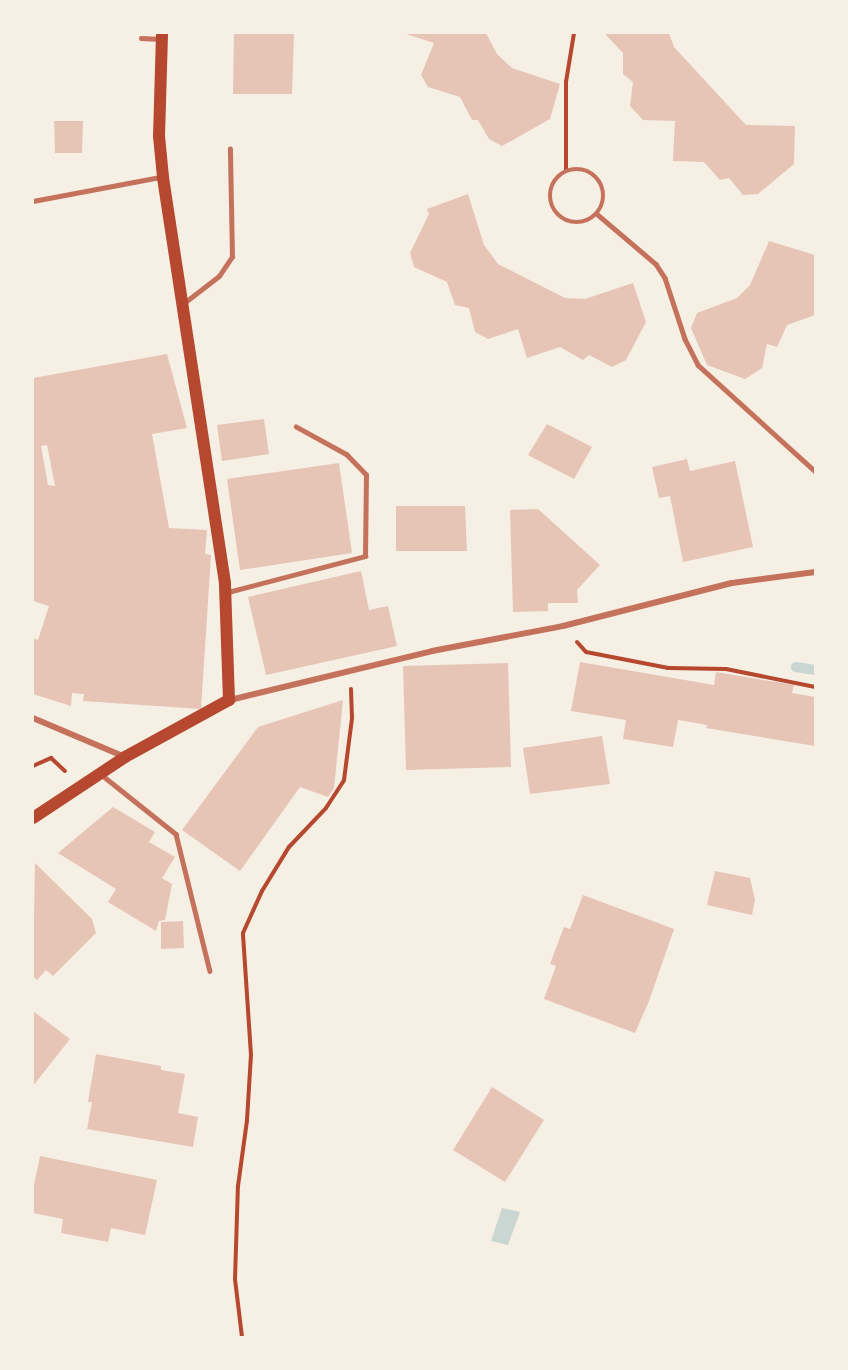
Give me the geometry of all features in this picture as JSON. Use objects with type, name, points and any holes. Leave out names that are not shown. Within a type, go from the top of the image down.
[{"type":"main road","points":[[33,818],[125,757],[229,700],[225,593],[163,177],[159,136],[162,36]]},
{"type":"street","points":[[229,700],[432,651],[562,626],[732,583],[815,572]]},
{"type":"street","points":[[33,718],[125,757]]},
{"type":"lane","points":[[141,38],[162,36]]},
{"type":"lane","points":[[182,304],[204,290],[219,276],[232,257],[230,149]]},
{"type":"lane","points":[[582,170],[596,177],[601,183],[604,199],[597,214],[592,219],[577,224],[569,223],[557,215],[549,194],[555,181],[566,171],[582,170]]},
{"type":"lane","points":[[33,201],[163,177]]},
{"type":"lane","points":[[597,214],[656,264],[665,278],[685,339],[698,365],[815,471]]},
{"type":"lane","points":[[225,593],[365,556],[366,475],[347,455],[296,427]]},
{"type":"lane","points":[[100,773],[176,834],[210,970]]},
{"type":"path","points":[[566,171],[566,82],[574,33]]},
{"type":"path","points":[[562,626],[586,651],[668,668],[726,669],[815,687]]},
{"type":"path","points":[[242,1337],[236,1268],[238,1186],[247,1120],[251,1055],[243,933],[262,891],[290,847],[326,808],[344,780],[352,718],[350,671]]},
{"type":"path","points":[[33,766],[51,758],[80,786]]},
{"type":"shaded area","points":[[502,1208],[520,1212],[508,1245],[491,1241]]},
{"type":"building","points":[[234,33],[294,33],[292,94],[233,94]]},
{"type":"building","points":[[403,33],[486,33],[497,54],[512,68],[560,84],[550,119],[502,146],[489,139],[478,120],[472,120],[460,97],[428,87],[421,75],[434,43]]},
{"type":"building","points":[[604,33],[669,33],[674,47],[746,125],[795,126],[794,164],[758,194],[743,195],[729,178],[720,180],[704,162],[673,161],[675,121],[643,120],[630,106],[633,82],[623,74],[623,53]]},
{"type":"building","points":[[54,121],[83,121],[82,153],[55,153]]},
{"type":"building","points":[[468,194],[484,245],[498,264],[565,298],[585,299],[633,283],[646,322],[626,360],[612,367],[589,355],[583,360],[560,347],[527,358],[518,329],[488,339],[475,332],[469,308],[455,305],[447,282],[414,267],[410,253],[429,214],[427,209]]},
{"type":"building","points":[[769,241],[815,255],[815,315],[787,325],[777,347],[767,344],[762,368],[745,379],[707,365],[691,328],[697,313],[737,298],[750,285]]},
{"type":"building","points":[[167,354],[187,428],[152,434],[169,528],[207,530],[205,554],[211,555],[201,709],[83,701],[84,694],[72,693],[71,706],[33,694],[33,638],[38,640],[49,606],[33,601],[33,378]],"holes":[[[47,445],[55,486],[48,485],[41,446]]]},
{"type":"building","points":[[264,419],[269,454],[222,461],[217,425]]},
{"type":"building","points":[[547,424],[592,447],[574,479],[528,455]]},
{"type":"building","points":[[687,459],[690,471],[735,461],[753,547],[683,562],[670,496],[659,498],[652,467]]},
{"type":"building","points":[[339,463],[352,553],[240,570],[227,479]]},
{"type":"building","points":[[396,506],[465,506],[467,551],[396,551]]},
{"type":"building","points":[[538,509],[600,565],[577,590],[578,603],[548,603],[548,611],[513,612],[510,510]]},
{"type":"building","points":[[361,571],[369,610],[388,606],[397,646],[266,675],[248,597]]},
{"type":"building","points":[[580,662],[714,685],[716,672],[794,685],[792,693],[815,697],[815,746],[706,728],[707,725],[678,720],[673,747],[623,739],[626,720],[571,711]]},
{"type":"building","points":[[508,663],[511,767],[406,770],[403,666]]},
{"type":"building","points":[[343,700],[334,788],[328,797],[300,787],[240,871],[182,830],[258,727]]},
{"type":"building","points":[[602,736],[610,784],[530,794],[523,748]]},
{"type":"building","points":[[113,807],[155,832],[149,842],[175,857],[162,878],[172,884],[165,920],[159,921],[156,931],[108,902],[116,889],[58,853]]},
{"type":"building","points":[[35,863],[92,919],[96,933],[53,976],[46,970],[37,980],[33,976]]},
{"type":"building","points":[[715,871],[750,878],[755,900],[752,915],[707,905]]},
{"type":"building","points":[[583,895],[674,929],[649,1001],[635,1033],[544,999],[556,966],[550,964],[564,927],[570,929]]},
{"type":"building","points":[[183,921],[184,948],[161,949],[161,922]]},
{"type":"building","points":[[33,1011],[70,1039],[33,1086]]},
{"type":"building","points":[[96,1054],[161,1066],[161,1070],[185,1074],[178,1113],[198,1117],[193,1147],[87,1129],[92,1102],[88,1102]]},
{"type":"building","points":[[492,1087],[544,1120],[505,1182],[453,1150]]},
{"type":"building","points":[[40,1156],[157,1180],[145,1235],[111,1228],[108,1242],[61,1233],[63,1219],[33,1213],[33,1189]]},
{"type":"waterway","points":[[796,667],[815,670]]}]
